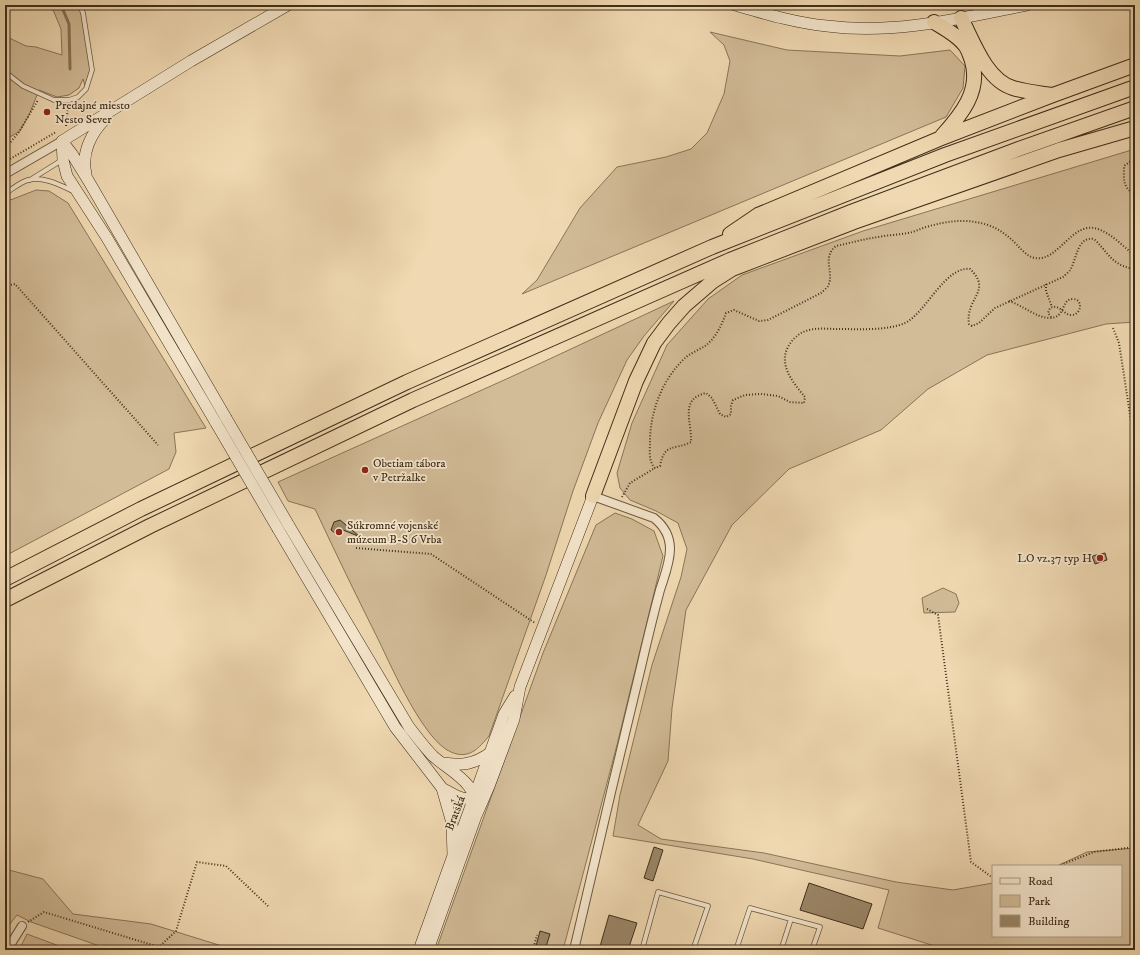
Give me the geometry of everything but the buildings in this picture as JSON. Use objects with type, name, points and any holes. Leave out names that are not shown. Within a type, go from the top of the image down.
[{"type":"highway","points":[[961,18],[987,67],[1000,80],[1012,88],[1053,95]]},
{"type":"highway","points":[[934,22],[964,44],[975,71],[973,88],[967,105],[939,139]]},
{"type":"highway","points":[[712,247],[758,215],[939,139],[1135,65]]},
{"type":"highway","points":[[5,578],[141,509],[407,382],[712,247],[945,155],[1135,87]]},
{"type":"highway","points":[[5,600],[150,526],[412,400],[730,260],[851,212],[1016,150],[1135,108]]},
{"type":"highway","points":[[593,496],[636,381],[654,343],[668,323],[684,306],[712,281],[732,269],[854,222],[1059,150],[1135,128]]},
{"type":"highway","points":[[1016,150],[1059,150]]},
{"type":"main road","points":[[62,141],[191,61],[288,5]]},
{"type":"main road","points":[[735,5],[790,20],[828,27],[862,28],[891,28],[961,18],[1027,5]]},
{"type":"main road","points":[[88,180],[85,172],[85,151],[88,143],[99,124],[116,107]]},
{"type":"main road","points":[[62,141],[62,160],[67,176],[107,238],[216,423],[283,526],[409,727],[424,746],[471,789],[475,798],[476,816]]},
{"type":"main road","points":[[62,141],[88,180],[226,418],[283,526],[392,721],[442,788],[452,823],[453,855]]},
{"type":"main road","name":"Bratská","points":[[428,950],[476,816],[514,719],[520,687],[593,496]]},
{"type":"main road","name":"Bratská","points":[[418,950],[475,798],[504,714],[520,687]]},
{"type":"main road","points":[[443,763],[452,765],[470,764],[480,760],[490,753]]},
{"type":"main road","points":[[442,788],[468,800],[475,798],[489,786]]},
{"type":"street","points":[[5,174],[62,141]]},
{"type":"street","points":[[574,950],[631,706],[661,588],[670,559],[669,537],[660,523],[654,518],[593,496]]},
{"type":"street","points":[[7,950],[22,926]]},
{"type":"lane","points":[[5,72],[23,86],[54,100],[69,100],[78,97],[86,89],[92,70],[83,13],[80,5]]},
{"type":"lane","points":[[30,180],[62,160]]},
{"type":"lane","points":[[9,191],[23,182],[30,180],[44,180],[79,194]]},
{"type":"lane","points":[[642,950],[658,892],[708,906],[694,950]]},
{"type":"lane","points":[[736,950],[750,908],[820,927],[812,950]]},
{"type":"lane","points":[[781,950],[791,920]]},
{"type":"path","points":[[5,149],[39,99],[44,96]]},
{"type":"path","points":[[62,141],[69,100]]},
{"type":"path","points":[[1135,158],[1124,166],[1123,181],[1130,191],[1135,194]]},
{"type":"path","points":[[655,468],[651,464],[650,427],[655,403],[670,376],[684,358],[707,345],[721,326],[726,314],[734,310],[759,321],[768,320],[821,293],[828,286],[830,281],[829,258],[831,250],[836,246],[877,237],[909,233],[944,222],[962,220],[976,221],[996,228],[1011,239],[1028,255],[1034,258],[1044,257],[1059,249],[1072,235],[1085,229],[1096,229],[1106,233],[1135,256]]},
{"type":"path","points":[[618,506],[630,482],[660,466],[663,453],[671,448],[684,446],[690,442],[691,434],[688,414],[691,400],[698,394],[706,393],[712,398],[720,414],[726,417],[731,414],[733,400],[745,395],[761,394],[778,396],[790,402],[804,403],[805,397],[786,372],[784,353],[791,341],[803,332],[817,328],[860,330],[888,327],[904,323],[915,317],[925,303],[951,276],[964,268],[970,268],[978,276],[980,281],[980,286],[969,311],[969,324],[972,326],[979,323],[995,308],[1063,277],[1070,270],[1079,247],[1085,240],[1090,238],[1094,239],[1112,260],[1121,266],[1130,268],[1135,275]]},
{"type":"path","points":[[5,286],[15,284],[158,445]]},
{"type":"path","points":[[1046,284],[1046,291],[1052,307]]},
{"type":"path","points":[[1008,301],[1017,303],[1048,318],[1059,316],[1062,310],[1066,303],[1069,300],[1073,299],[1079,303],[1080,307],[1077,313],[1072,315],[1068,314],[1062,310],[1057,307],[1052,307]]},
{"type":"path","points":[[1051,317],[1048,310],[1052,307]]},
{"type":"path","points":[[1113,328],[1119,343],[1135,447]]},
{"type":"path","points":[[356,548],[431,554],[542,628]]},
{"type":"path","points":[[927,609],[938,615],[971,862],[992,877]]},
{"type":"path","points":[[1061,865],[1094,852],[1135,847]]},
{"type":"path","points":[[22,926],[44,912],[159,947],[176,931],[197,862],[226,866],[269,907]]},
{"type":"path","points":[[533,950],[537,935]]},
{"type":"green space","points":[[51,5],[80,5],[92,70],[86,89],[83,79],[79,88],[69,95],[57,97],[39,90],[29,115],[20,131],[5,140],[5,36],[26,46],[36,47],[62,55],[61,29]]},
{"type":"green space","points":[[710,32],[787,50],[900,56],[950,50],[965,66],[963,88],[946,117],[522,294],[537,280],[580,208],[617,167],[666,157],[691,149],[707,133],[724,94],[730,61],[724,45]]},
{"type":"green space","points":[[1135,149],[1135,322],[1106,324],[987,355],[928,389],[881,430],[789,469],[732,525],[686,610],[672,708],[668,761],[638,825],[661,839],[764,853],[896,882],[953,890],[992,883],[992,937],[1122,937],[1122,865],[1059,865],[1087,852],[1135,848],[1135,950],[947,950],[878,928],[889,890],[753,859],[613,836],[620,795],[652,665],[681,577],[687,549],[678,523],[656,511],[630,500],[620,488],[617,473],[632,423],[667,345],[708,299],[742,275],[863,231]]},
{"type":"green space","points":[[36,190],[49,191],[68,203],[206,428],[174,433],[176,452],[169,469],[5,556],[5,197],[7,201]]},
{"type":"green space","points":[[674,301],[644,336],[627,360],[598,423],[573,491],[546,575],[489,736],[473,752],[463,755],[451,752],[430,734],[410,702],[315,509],[288,501],[278,482],[513,376]]},
{"type":"green space","points":[[615,513],[632,519],[654,531],[663,556],[617,745],[563,950],[436,950],[543,653],[596,525]]},
{"type":"green space","points":[[943,588],[956,594],[959,603],[955,612],[924,613],[922,598]]},
{"type":"green space","points":[[5,869],[43,879],[73,914],[151,924],[235,950],[111,950],[31,922],[17,915],[5,930]]},
{"type":"green space","points":[[27,934],[70,950],[19,950]]},
{"type":"waterway","points":[[61,5],[69,24],[70,69]]},
{"type":"place","name":"Predajné miesto Nesto Sever","points":[[47,112]]},
{"type":"place","name":"Obetiam tábora v Petržalke","points":[[365,470]]},
{"type":"place","name":"Súkromné vojenské múzeum B-S 6 Vrba","points":[[339,532]]},
{"type":"place","name":"LO vz.37 typ H","points":[[1100,558]]}]
